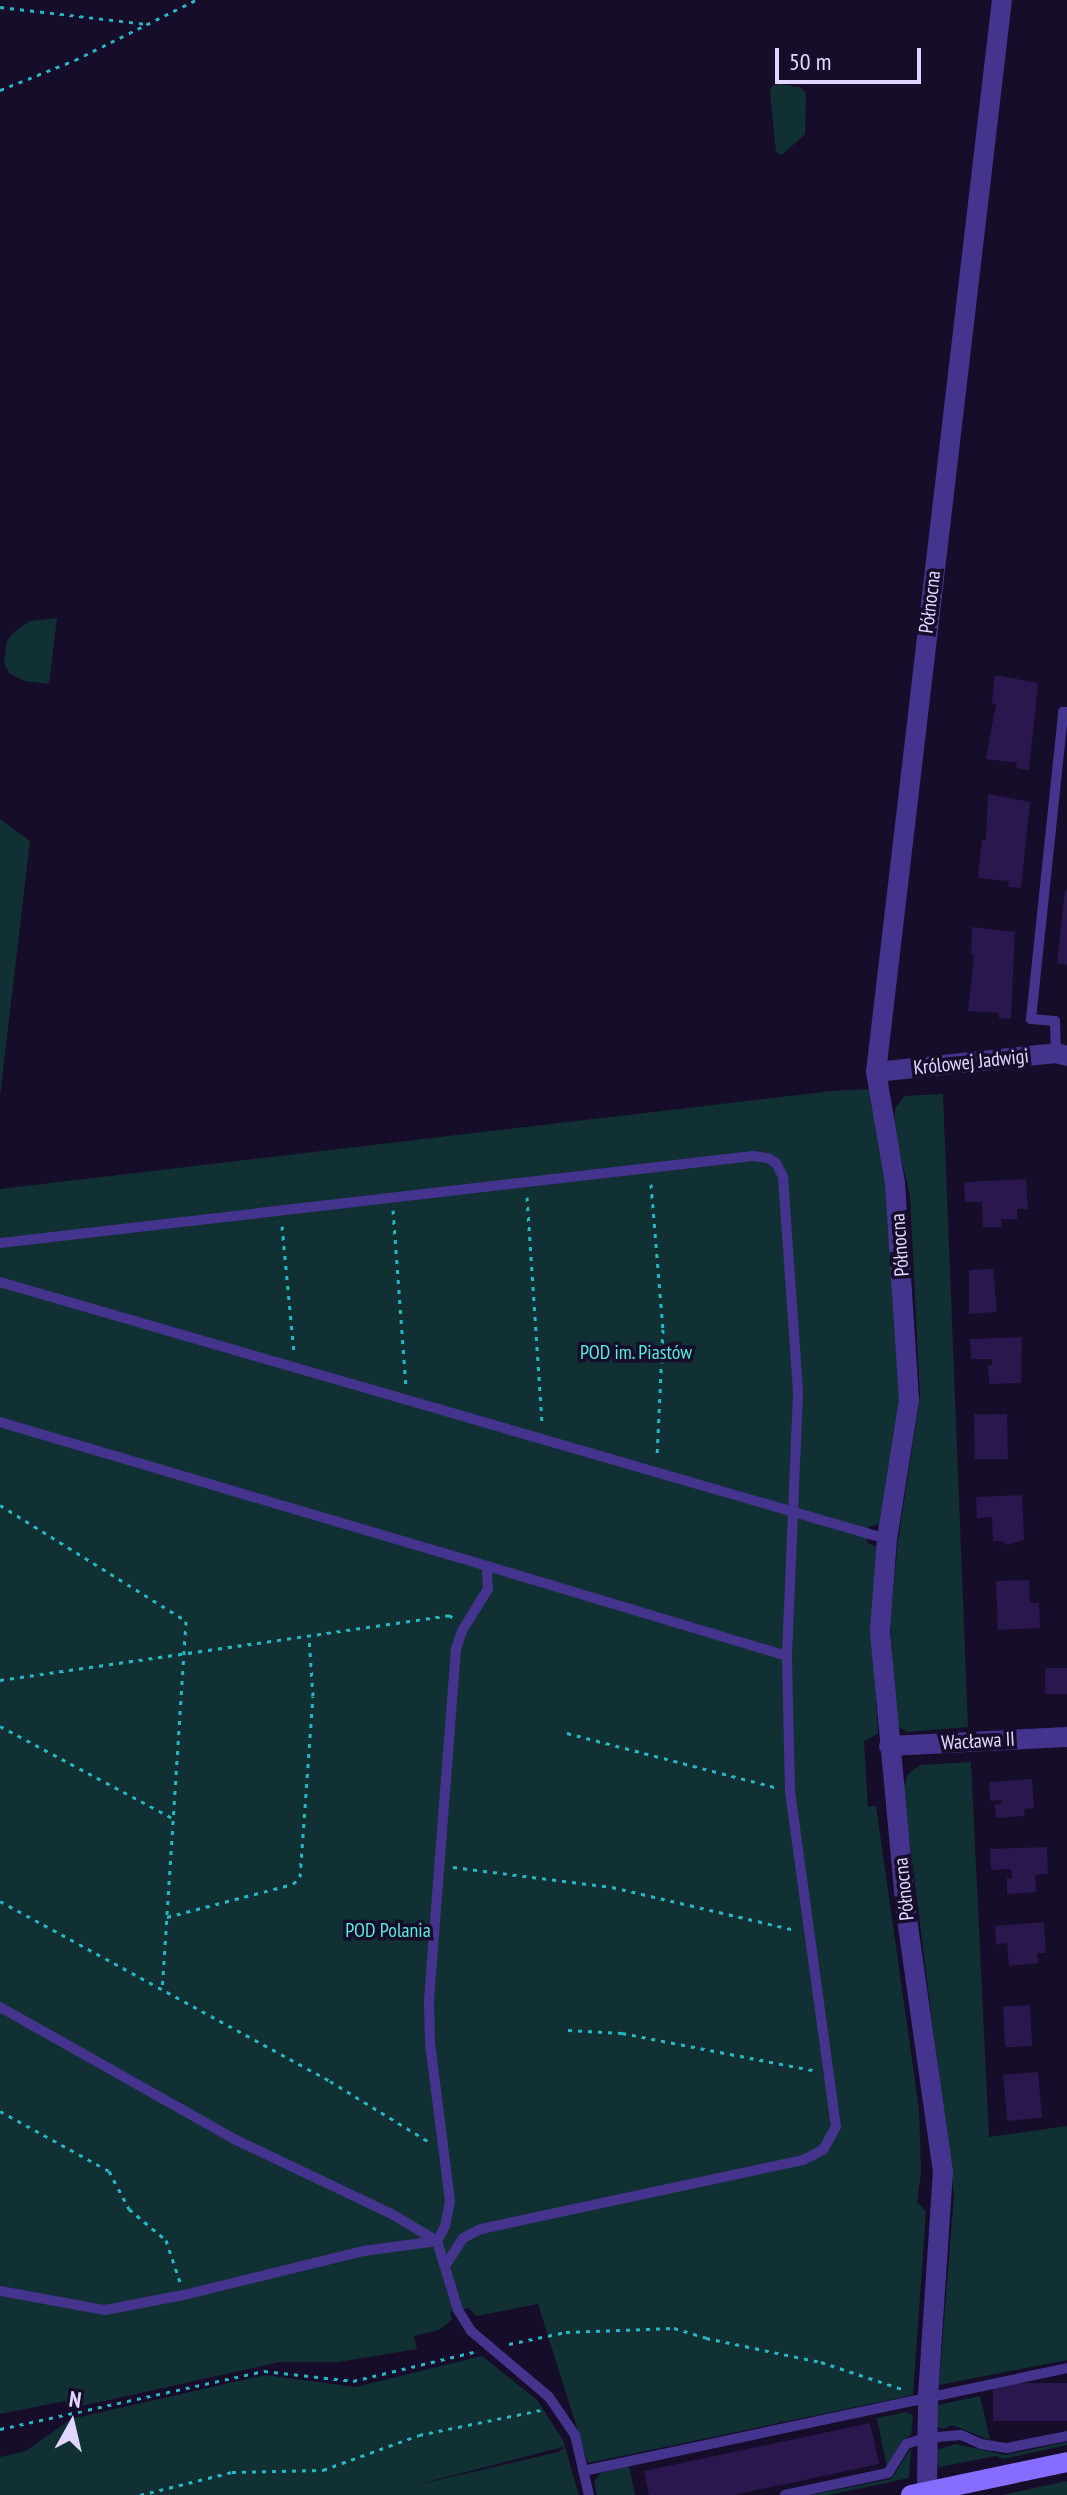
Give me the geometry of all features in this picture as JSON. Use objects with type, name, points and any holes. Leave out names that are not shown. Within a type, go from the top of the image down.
[{"type":"street","name":"Północna","points":[[919,2493],[926,2438],[920,2397],[943,2172],[906,1912],[880,1630],[887,1539],[909,1400],[895,1183],[876,1072],[1002,0]]},
{"type":"street","name":"Królowej Jadwigi","points":[[876,1072],[1061,1054]]},
{"type":"street","name":"Wacława II","points":[[889,1746],[1067,1737]]},
{"type":"street","points":[[919,2493],[965,2490],[1067,2462]]},
{"type":"lane","points":[[1061,1054],[1055,1021],[1031,1019],[1063,712],[1067,712]]},
{"type":"lane","points":[[0,1243],[753,1156],[776,1163],[783,1177],[798,1393],[787,1656],[790,1791],[807,1933],[836,2111],[832,2140],[814,2155],[481,2229],[463,2238],[445,2266]]},
{"type":"lane","points":[[0,1282],[887,1539]]},
{"type":"lane","points":[[0,1422],[787,1656]]},
{"type":"lane","points":[[437,2241],[445,2226],[450,2201],[430,2043],[429,2002],[456,1649],[488,1589],[487,1566]]},
{"type":"lane","points":[[0,2007],[236,2140],[390,2213],[437,2241],[458,2310],[471,2331],[549,2397],[575,2435],[589,2495]]},
{"type":"lane","points":[[0,2291],[105,2310],[184,2295],[363,2251],[437,2241]]},
{"type":"lane","points":[[583,2471],[1067,2368]]},
{"type":"lane","points":[[785,2495],[888,2473],[906,2444],[926,2438],[961,2435],[981,2444],[1007,2448],[1067,2436]]},
{"type":"path","points":[[0,90],[75,60],[196,0]]},
{"type":"path","points":[[0,7],[148,24]]},
{"type":"path","points":[[649,1169],[663,1329],[657,1473]]},
{"type":"path","points":[[526,1182],[543,1441]]},
{"type":"path","points":[[392,1199],[407,1401]]},
{"type":"path","points":[[280,1210],[296,1369]]},
{"type":"path","points":[[0,1505],[186,1621],[162,1988]]},
{"type":"path","points":[[0,1680],[449,1615],[466,1626]]},
{"type":"path","points":[[167,1917],[293,1884],[300,1877],[313,1696],[309,1635]]},
{"type":"path","points":[[0,1726],[174,1819]]},
{"type":"path","points":[[567,1733],[790,1791]]},
{"type":"path","points":[[441,1865],[612,1887],[807,1933]]},
{"type":"path","points":[[0,1901],[330,2081],[445,2152]]},
{"type":"path","points":[[568,2030],[622,2033],[828,2074]]},
{"type":"path","points":[[0,2111],[109,2171],[129,2209],[166,2240],[184,2295]]},
{"type":"path","points":[[0,2429],[264,2371],[353,2381],[566,2332],[674,2328],[706,2338],[821,2362],[897,2385],[920,2397]]},
{"type":"path","points":[[140,2495],[232,2472],[323,2470],[441,2429],[557,2408]]},
{"type":"path","points":[[176,2487],[178,2495]]},
{"type":"green space","points":[[772,86],[800,87],[806,93],[805,134],[782,155],[776,152],[770,92]]},
{"type":"green space","points":[[57,618],[49,684],[25,681],[10,674],[4,663],[7,641],[13,633],[30,621]]},
{"type":"green space","points":[[0,819],[30,841],[0,1096]]},
{"type":"green space","name":"POD Polania","points":[[870,1089],[886,1175],[900,1395],[881,1524],[868,1527],[867,1543],[877,1547],[872,1635],[878,1734],[864,1741],[868,1807],[876,1806],[919,2109],[921,2172],[917,2202],[926,2211],[913,2395],[588,2463],[538,2304],[476,2316],[469,2308],[450,2312],[452,2320],[439,2330],[414,2336],[417,2349],[338,2362],[280,2362],[68,2409],[65,2401],[0,2414],[0,1189],[831,1091]]},
{"type":"green space","points":[[943,1094],[968,1727],[907,1732],[897,1726],[890,1624],[898,1541],[920,1396],[910,1196],[894,1127],[895,1109],[904,1096]]},
{"type":"green space","points":[[971,1762],[989,2137],[1067,2126],[1067,2360],[939,2385],[954,2195],[903,1788],[908,1774],[920,1765]]},
{"type":"green space","points":[[482,2356],[537,2400],[563,2440],[579,2495],[0,2495],[0,2457],[26,2451],[71,2419],[265,2375],[355,2387]],"holes":[[[564,2448],[558,2452],[412,2486]]]},
{"type":"green space","points":[[980,2396],[990,2440],[952,2425],[944,2429],[935,2426],[938,2405]]},
{"type":"green space","points":[[906,2412],[913,2415],[911,2435],[901,2441],[887,2468],[877,2418]]},
{"type":"green space","points":[[1067,2442],[1067,2445],[1003,2459],[996,2456],[939,2467],[934,2451],[955,2444],[1006,2455]]},
{"type":"green space","points":[[911,2448],[909,2478],[829,2495],[811,2495],[891,2479]]},
{"type":"green space","points":[[629,2466],[635,2495],[597,2495],[594,2482],[600,2473]]},
{"type":"green space","points":[[1067,2481],[1067,2495],[1002,2495]]},
{"type":"building","points":[[995,675],[1038,683],[1029,770],[1016,768],[1017,763],[986,759],[996,704],[992,704]]},
{"type":"building","points":[[988,794],[1030,802],[1021,888],[1008,887],[1009,881],[978,878],[982,840],[986,840]]},
{"type":"building","points":[[1067,891],[1067,965],[1057,963]]},
{"type":"building","points":[[972,927],[1015,932],[1011,1019],[999,1018],[999,1013],[968,1011],[974,955],[971,955]]},
{"type":"building","points":[[1026,1179],[1028,1209],[1017,1209],[1017,1219],[1001,1219],[1002,1227],[983,1227],[982,1202],[965,1202],[964,1182]]},
{"type":"building","points":[[993,1269],[997,1312],[969,1314],[969,1270]]},
{"type":"building","points":[[1022,1337],[1021,1383],[989,1384],[988,1365],[992,1365],[992,1359],[971,1359],[970,1339]]},
{"type":"building","points":[[1007,1414],[1008,1459],[975,1460],[974,1415]]},
{"type":"building","points":[[1022,1495],[1024,1540],[1007,1545],[1002,1541],[993,1541],[992,1517],[977,1518],[976,1497]]},
{"type":"building","points":[[1029,1580],[1030,1603],[1039,1603],[1040,1628],[998,1630],[996,1581]]},
{"type":"building","points":[[1045,1668],[1067,1668],[1067,1694],[1045,1694]]},
{"type":"building","points":[[1032,1779],[1034,1808],[1024,1809],[1025,1816],[996,1818],[995,1804],[1001,1804],[1001,1800],[990,1801],[989,1782]]},
{"type":"building","points":[[1047,1847],[1048,1874],[1035,1875],[1036,1892],[1007,1894],[1007,1878],[1012,1878],[1011,1869],[991,1870],[990,1849]]},
{"type":"building","points":[[1044,1922],[1046,1953],[1037,1953],[1038,1963],[1009,1966],[1007,1943],[996,1945],[995,1926]]},
{"type":"building","points":[[1030,2005],[1032,2046],[1005,2047],[1003,2006]]},
{"type":"building","points":[[1038,2072],[1042,2118],[1007,2121],[1003,2075]]},
{"type":"building","points":[[993,2383],[1067,2383],[1067,2421],[993,2421]]},
{"type":"building","points":[[870,2423],[879,2464],[734,2495],[649,2495],[644,2471]]},
{"type":"park label","name":"POD im. Piastów","points":[[636,1352]]}]
